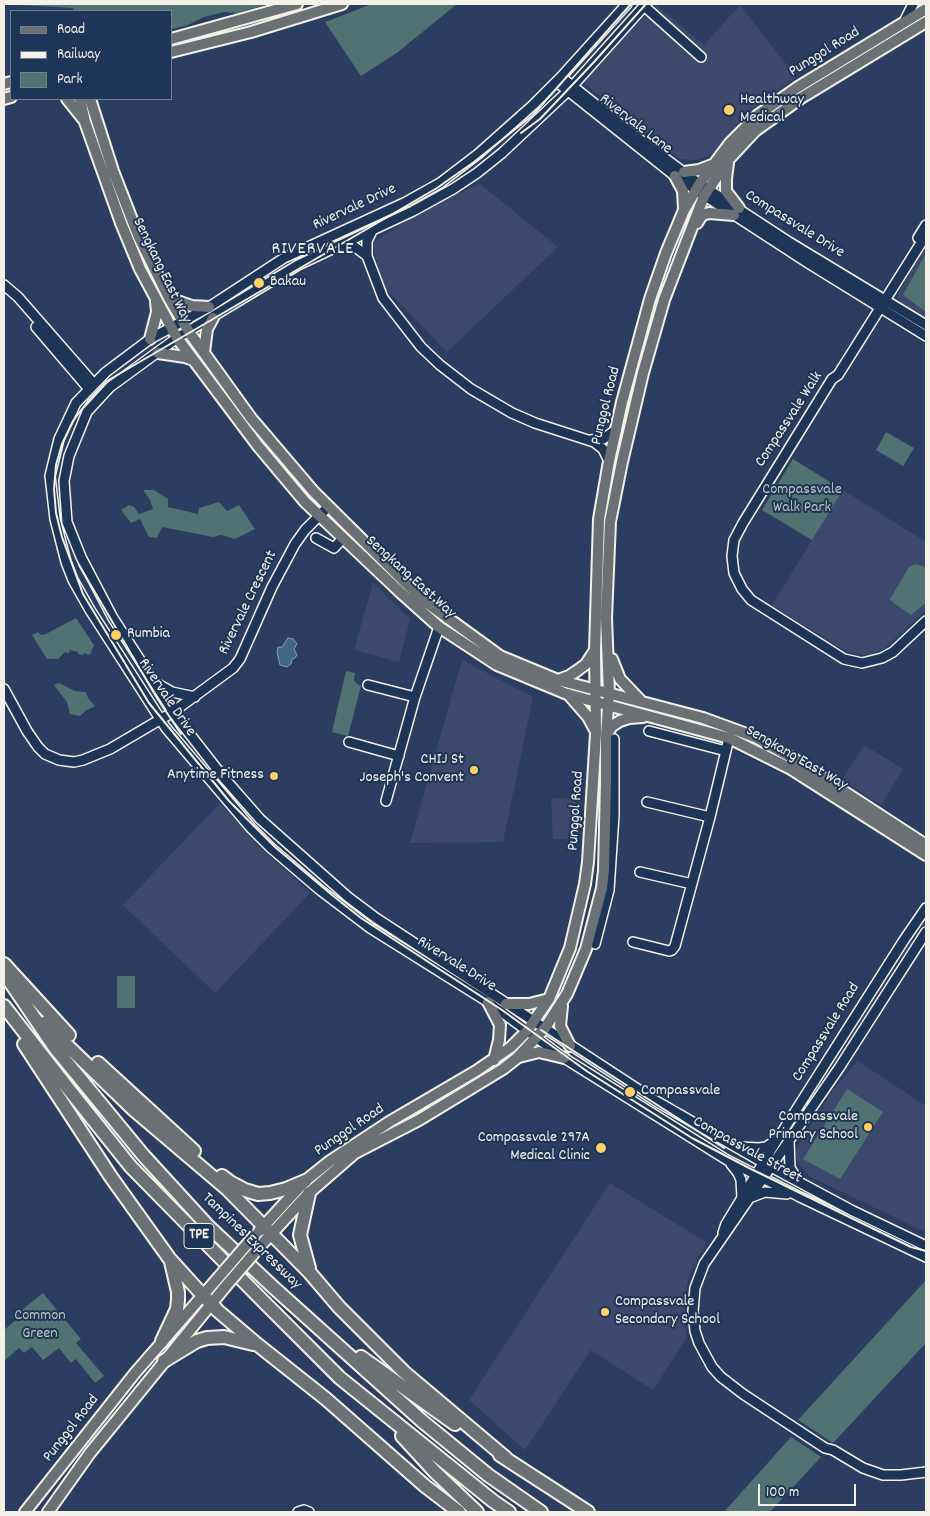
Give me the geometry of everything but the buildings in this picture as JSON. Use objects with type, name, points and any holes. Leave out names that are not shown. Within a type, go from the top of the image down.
[{"type":"highway","points":[[4,964],[84,1052],[230,1182],[258,1194],[286,1189],[305,1180]]},
{"type":"highway","name":"Tampines Expressway","points":[[4,974],[55,1048],[143,1155],[201,1218],[422,1421],[488,1475],[541,1512]]},
{"type":"highway","name":"Tampines Expressway","points":[[4,1006],[131,1167],[340,1378],[509,1512]]},
{"type":"highway","points":[[29,1009],[134,1110],[227,1189],[310,1273],[338,1307],[404,1372],[506,1458]]},
{"type":"highway","points":[[18,1025],[24,1046],[111,1177],[169,1258],[208,1300],[258,1345],[326,1399],[425,1486],[459,1512]]},
{"type":"highway","points":[[149,1110],[171,1142]]},
{"type":"highway","points":[[189,1156],[208,1163]]},
{"type":"highway","points":[[309,1193],[300,1235],[302,1249],[310,1273]]},
{"type":"highway","points":[[162,1341],[178,1300],[178,1292],[169,1258]]},
{"type":"highway","points":[[164,1362],[197,1341],[207,1338],[232,1338],[258,1345]]},
{"type":"highway","points":[[338,1344],[346,1346],[475,1439],[588,1512]]},
{"type":"highway","points":[[340,1378],[402,1436],[435,1472],[477,1512]]},
{"type":"main road","points":[[172,38],[297,4]]},
{"type":"main road","points":[[172,52],[259,29],[342,4]]},
{"type":"main road","name":"Punggol Road","points":[[48,1512],[90,1453],[164,1362],[208,1300],[267,1230],[305,1180],[352,1146],[494,1060],[527,1031],[549,998],[570,948],[585,884],[592,811],[605,736],[609,693],[606,618],[609,531],[622,462],[643,373],[664,300],[689,234],[702,190],[715,163],[730,143],[758,115],[798,87],[926,9]]},
{"type":"main road","name":"Punggol Road","points":[[267,1230],[355,1153],[419,1120],[503,1069],[517,1058],[545,1028],[567,994],[586,949],[594,938],[605,889],[610,816],[610,759],[596,701],[595,689],[599,519],[609,460],[650,299],[684,210],[755,131],[801,98],[926,22]]},
{"type":"main road","points":[[68,100],[86,122]]},
{"type":"main road","name":"Sengkang East Way","points":[[80,100],[121,223],[155,298],[177,338],[258,446],[305,502],[400,592],[440,627],[497,665],[567,694],[729,738],[791,769],[926,850]]},
{"type":"main road","name":"Sengkang East Way","points":[[94,104],[128,213],[169,298],[188,332],[251,418],[328,507],[424,600],[466,633],[500,656],[558,680],[703,718],[755,738],[794,759],[926,850]]},
{"type":"main road","points":[[689,234],[705,214],[737,212],[726,191],[729,160]]},
{"type":"main road","points":[[684,210],[683,191],[679,174],[699,170],[715,163]]},
{"type":"main road","points":[[150,339],[157,312],[155,298]]},
{"type":"main road","points":[[169,298],[192,306],[209,307]]},
{"type":"main road","points":[[204,352],[207,329],[213,318]]},
{"type":"main road","points":[[158,353],[184,357],[194,361]]},
{"type":"main road","points":[[608,649],[620,679],[643,702]]},
{"type":"main road","points":[[558,680],[569,676],[586,664],[595,650]]},
{"type":"main road","points":[[567,694],[605,736],[612,726],[620,721],[629,718],[651,716]]},
{"type":"main road","points":[[567,994],[561,1008],[560,1026],[570,1046]]},
{"type":"main road","points":[[506,1004],[529,1004],[549,998]]},
{"type":"main road","points":[[488,1002],[500,1025],[499,1040],[494,1060]]},
{"type":"main road","points":[[517,1058],[540,1052],[564,1058]]},
{"type":"main road","name":"Punggol Road","points":[[25,1512],[162,1341],[208,1300]]},
{"type":"street","name":"Rivervale Drive","points":[[537,1038],[488,1002],[370,928],[320,890],[271,848],[228,803],[160,720],[90,610],[66,562],[55,519],[50,476],[59,439],[76,403],[106,372],[150,339],[209,307],[284,258],[406,202],[440,183],[486,148],[559,79],[627,4]]},
{"type":"street","points":[[904,22],[913,4]]},
{"type":"street","name":"Rivervale Drive","points":[[545,1028],[533,1022],[376,918],[348,897],[290,847],[242,799],[198,746],[173,712],[113,618],[81,557],[67,522],[64,481],[69,456],[87,412],[110,387],[177,338],[298,266],[414,212],[477,173],[502,153],[570,89],[645,5]]},
{"type":"street","points":[[645,5],[701,57]]},
{"type":"street","points":[[608,25],[628,24]]},
{"type":"street","name":"Rivervale Lane","points":[[559,79],[702,190]]},
{"type":"street","name":"Compassvale Drive","points":[[702,190],[789,242],[880,302],[926,336]]},
{"type":"street","points":[[889,288],[926,225]]},
{"type":"street","points":[[372,231],[367,242],[367,256],[383,298],[421,347],[440,365],[471,389],[512,413],[587,439],[601,447],[609,460]]},
{"type":"street","points":[[880,302],[926,235]]},
{"type":"street","points":[[338,246],[355,247],[367,256]]},
{"type":"street","points":[[4,285],[91,386]]},
{"type":"street","points":[[4,292],[19,303]]},
{"type":"street","name":"Compassvale Drive","points":[[880,302],[926,325]]},
{"type":"street","name":"Compassvale Walk","points":[[880,302],[834,371],[832,379],[737,532],[732,548],[732,565],[734,573],[746,595],[760,607],[836,655],[854,662],[871,662],[893,652],[926,621]]},
{"type":"street","points":[[587,439],[603,439],[616,430]]},
{"type":"street","name":"Rivervale Crescent","points":[[4,700],[31,747],[37,753],[51,762],[70,766],[80,766],[95,761],[110,749],[173,712],[233,668],[240,659],[278,575],[295,544],[305,530],[328,507]]},
{"type":"street","points":[[316,538],[334,548],[343,538]]},
{"type":"street","points":[[386,801],[415,697],[440,627]]},
{"type":"street","points":[[153,682],[172,692],[195,697]]},
{"type":"street","points":[[368,685],[415,697]]},
{"type":"street","name":"Rivervale Crescent","points":[[4,689],[38,748],[45,754],[59,760],[74,762],[110,749]]},
{"type":"street","points":[[649,731],[726,751]]},
{"type":"street","points":[[633,942],[669,951],[675,946],[729,738]]},
{"type":"street","points":[[349,742],[399,756]]},
{"type":"street","points":[[647,802],[710,817]]},
{"type":"street","points":[[640,872],[692,884]]},
{"type":"street","name":"Compassvale Road","points":[[825,1448],[735,1390],[712,1367],[699,1343],[695,1331],[693,1311],[695,1288],[704,1264],[721,1238],[726,1224],[747,1198],[760,1177],[777,1140],[926,908]]},
{"type":"street","name":"Compassvale Road","points":[[767,1165],[788,1140],[839,1068],[926,932]]},
{"type":"street","name":"Compassvale Street","points":[[545,1028],[656,1101],[732,1146],[853,1211],[926,1246]]},
{"type":"street","name":"Compassvale Street","points":[[537,1038],[564,1058],[727,1160],[926,1258]]},
{"type":"street","points":[[732,1146],[759,1148],[766,1147],[777,1140]]},
{"type":"street","points":[[788,1140],[790,1168],[800,1182]]},
{"type":"street","points":[[727,1160],[738,1172],[747,1198],[765,1192],[779,1192],[800,1197]]},
{"type":"street","points":[[825,1448],[833,1450],[863,1468],[883,1474],[901,1475],[926,1472]]},
{"type":"street","points":[[825,1448],[830,1454],[857,1471],[869,1476],[883,1480],[926,1477]]},
{"type":"street","points":[[298,1512],[304,1510],[309,1512]]},
{"type":"shaded area","points":[[656,5],[704,45],[740,5],[796,77],[745,115],[712,154],[697,160],[680,159],[582,81]]},
{"type":"shaded area","points":[[480,184],[558,247],[447,352],[383,286],[372,243],[425,209]]},
{"type":"shaded area","points":[[926,244],[926,319],[905,307],[899,301],[898,294]]},
{"type":"shaded area","points":[[843,490],[926,542],[926,610],[885,648],[872,654],[862,655],[842,649],[772,605]]},
{"type":"shaded area","points":[[373,583],[410,619],[399,662],[354,650]]},
{"type":"shaded area","points":[[288,638],[293,639],[297,644],[294,649],[297,655],[287,667],[280,665],[277,652],[278,647],[282,647]]},
{"type":"shaded area","name":"CHIJ St Joseph's Convent","points":[[462,660],[533,697],[503,842],[410,843]]},
{"type":"shaded area","points":[[864,745],[903,769],[881,805],[842,780]]},
{"type":"shaded area","points":[[551,798],[581,799],[580,839],[553,839]]},
{"type":"shaded area","points":[[220,803],[260,847],[310,893],[215,993],[123,905]]},
{"type":"shaded area","name":"Compassvale Primary School","points":[[858,1061],[926,1106],[926,1227],[923,1231],[809,1176],[798,1163],[797,1147],[833,1090]]},
{"type":"shaded area","name":"Compassvale Secondary School","points":[[610,1183],[706,1242],[690,1273],[687,1285],[684,1321],[687,1337],[653,1390],[591,1350],[525,1450],[469,1400]]},
{"type":"green space","points":[[4,4],[268,4],[237,13],[224,12],[204,17],[188,25],[172,29],[172,10],[74,10],[73,8]]},
{"type":"green space","points":[[372,4],[457,4],[398,52],[361,76],[325,22]]},
{"type":"green space","points":[[926,253],[926,312],[903,295]]},
{"type":"green space","points":[[886,432],[914,448],[903,466],[876,450]]},
{"type":"green space","name":"Compassvale Walk Park","points":[[793,459],[843,490],[812,540],[762,510]]},
{"type":"green space","points":[[143,490],[154,490],[168,499],[168,507],[198,514],[199,508],[219,502],[227,511],[239,505],[255,529],[235,539],[221,535],[213,537],[162,527],[157,538],[149,537],[140,519],[131,523],[121,510],[129,505],[134,507],[139,514],[153,509],[150,500]]},
{"type":"green space","points":[[915,564],[926,567],[926,603],[911,615],[890,599],[909,567]]},
{"type":"green space","points":[[76,618],[94,645],[90,655],[78,654],[78,652],[70,650],[69,653],[65,652],[58,659],[47,659],[32,635],[38,632],[41,635],[46,634]]},
{"type":"green space","points":[[346,671],[355,673],[354,680],[361,686],[348,736],[332,732]]},
{"type":"green space","points":[[59,683],[75,691],[86,692],[88,698],[95,706],[80,716],[70,714],[67,702],[54,685]]},
{"type":"green space","points":[[117,976],[135,976],[135,1008],[117,1008]]},
{"type":"green space","points":[[847,1089],[883,1112],[840,1179],[803,1159]]},
{"type":"green space","points":[[926,1280],[926,1343],[833,1443],[798,1420]]},
{"type":"green space","name":"Common Green","points":[[43,1293],[81,1339],[76,1343],[104,1376],[95,1383],[76,1359],[71,1363],[59,1348],[43,1360],[32,1347],[24,1353],[19,1348],[4,1361],[4,1330],[16,1320],[13,1317]]},
{"type":"green space","points":[[791,1437],[821,1457],[770,1512],[724,1512]]},
{"type":"railway","points":[[631,4],[533,115],[474,162],[437,188],[107,381],[88,401],[73,421],[62,444],[56,465],[54,489],[56,513],[62,537],[83,594],[149,703],[229,801],[275,847],[361,918],[502,1010],[588,1072],[692,1138],[911,1247],[926,1251]]},
{"type":"railway","points":[[521,133],[540,119],[646,4]]},
{"type":"railway","points":[[79,565],[157,698],[181,734]]},
{"type":"railway","points":[[541,1030],[724,1148]]},
{"type":"place","name":"Healthway Medical","points":[[729,110]]},
{"type":"place","name":"Bakau","points":[[259,283]]},
{"type":"place","name":"Rumbia","points":[[116,635]]},
{"type":"place","name":"CHIJ St Joseph's Convent","points":[[474,770]]},
{"type":"place","name":"Anytime Fitness","points":[[274,776]]},
{"type":"place","name":"Compassvale","points":[[630,1092]]},
{"type":"place","name":"Compassvale Primary School","points":[[868,1127]]},
{"type":"place","name":"Compassvale 297A Medical Clinic","points":[[601,1148]]},
{"type":"place","name":"Compassvale Secondary School","points":[[605,1312]]},
{"type":"district","name":"RIVERVALE","points":[[313,251]]}]
